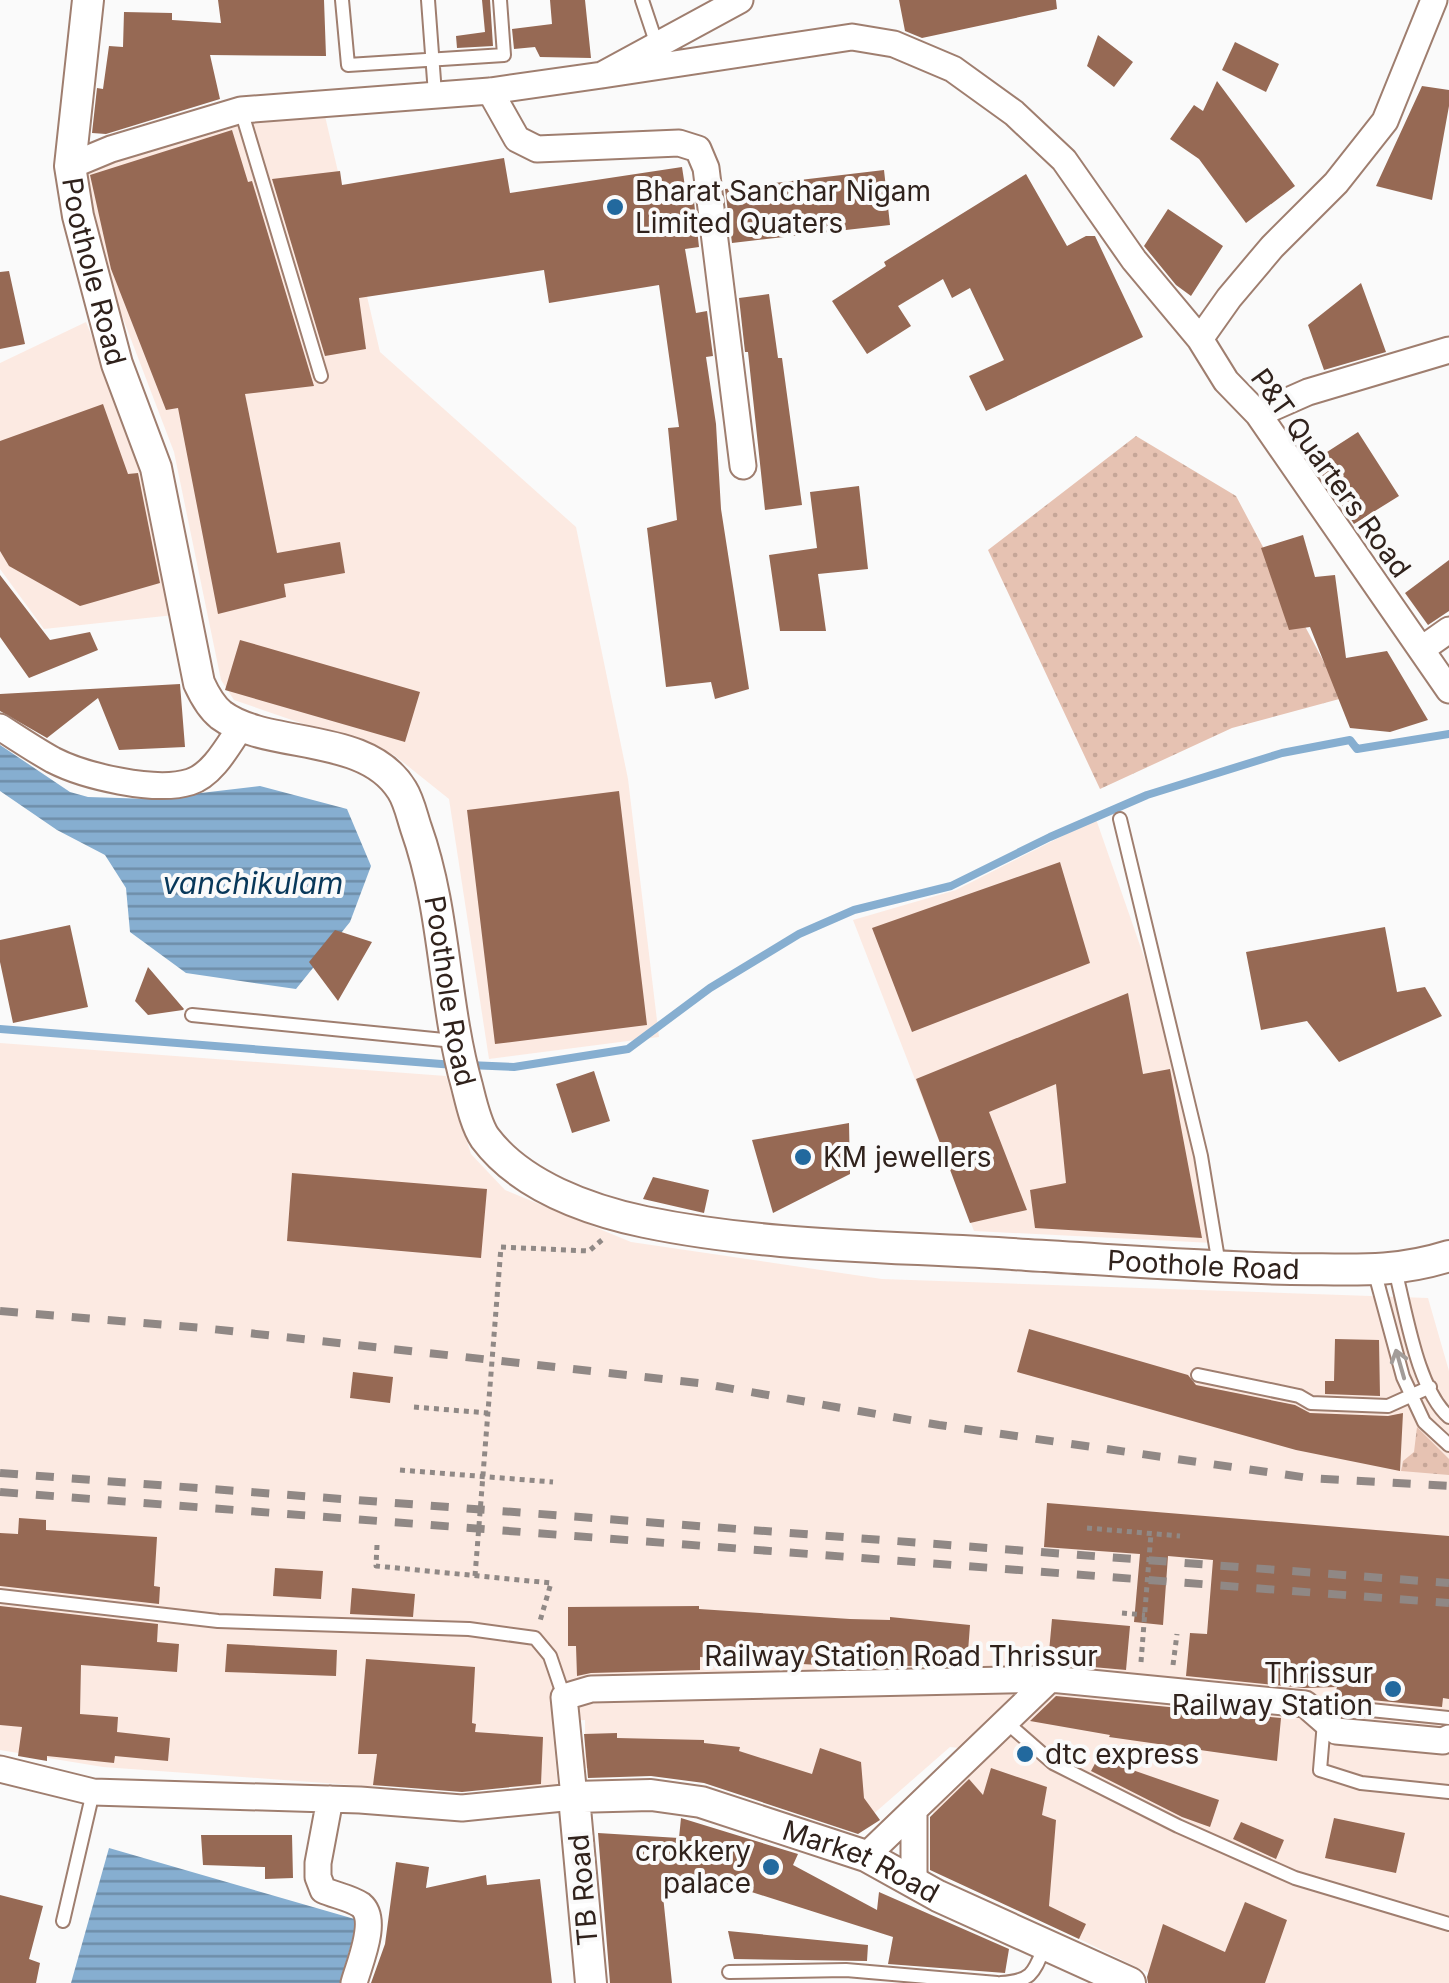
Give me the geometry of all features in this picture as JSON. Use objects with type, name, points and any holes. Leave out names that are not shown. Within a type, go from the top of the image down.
[{"type":"street","name":"Poothole Road","points":[[88,0],[70,166],[78,216],[117,364],[156,468],[192,662],[206,698],[222,715],[242,725],[352,753],[377,766],[402,790],[432,879],[458,1057],[483,1136],[514,1169],[579,1203],[644,1222],[768,1239],[1220,1268],[1384,1270],[1449,1256]]},
{"type":"street","points":[[602,75],[740,0]]},
{"type":"street","points":[[1200,339],[1250,272],[1336,184],[1385,121],[1434,0]]},
{"type":"street","name":"P&T Quarters Road","points":[[70,166],[111,149],[241,110],[490,91],[852,37],[894,44],[953,68],[1014,113],[1064,160],[1134,260],[1200,339],[1226,381],[1258,414],[1449,690]]},
{"type":"street","points":[[490,91],[517,139],[537,149],[680,142],[698,149],[706,168],[743,466]]},
{"type":"street","points":[[1258,414],[1308,392],[1449,350]]},
{"type":"street","points":[[1422,649],[1449,630]]},
{"type":"street","points":[[0,726],[55,762],[109,778],[150,784],[192,782],[217,761],[242,725]]},
{"type":"street","points":[[866,1856],[1050,1680]]},
{"type":"street","name":"Railway Station Road Thrissur","points":[[564,1697],[611,1689],[1050,1680],[1305,1704]]},
{"type":"street","points":[[0,1769],[93,1792],[330,1799],[462,1808],[574,1797],[564,1697]]},
{"type":"street","points":[[1305,1704],[1336,1731],[1443,1741],[1449,1738]]},
{"type":"street","name":"Market Road","points":[[574,1797],[651,1795],[701,1802],[866,1856],[914,1883],[1130,1983]]},
{"type":"street","name":"TB Road","points":[[574,1797],[591,1983]]},
{"type":"street","points":[[330,1799],[318,1877],[323,1890],[359,1903],[369,1925],[354,1983]]},
{"type":"street","points":[[914,1810],[914,1883]]},
{"type":"lane","points":[[342,0],[348,65],[504,55],[500,0]]},
{"type":"lane","points":[[428,0],[434,94]]},
{"type":"lane","points":[[642,0],[657,44]]},
{"type":"lane","points":[[241,110],[321,376]]},
{"type":"lane","points":[[1120,819],[1201,1156],[1220,1268]]},
{"type":"lane","points":[[192,1014],[458,1057]]},
{"type":"lane","points":[[1384,1270],[1439,1408],[1449,1418]]},
{"type":"lane","points":[[1384,1270],[1403,1377],[1424,1422],[1449,1445]]},
{"type":"lane","points":[[1198,1375],[1299,1396],[1311,1403],[1388,1406],[1430,1387]]},
{"type":"lane","points":[[0,1596],[218,1621],[469,1629],[535,1638],[550,1656],[564,1697]]},
{"type":"lane","points":[[1305,1704],[1449,1718]]},
{"type":"lane","points":[[1006,1722],[1054,1763],[1195,1833],[1295,1878],[1449,1924]]},
{"type":"lane","points":[[1324,1722],[1320,1770],[1361,1782],[1449,1792]]},
{"type":"lane","points":[[63,1921],[93,1792]]},
{"type":"lane","points":[[729,1972],[846,1970],[1020,1982],[1034,1973],[1045,1945]]},
{"type":"path","points":[[476,1576],[501,1248],[590,1252]]},
{"type":"path","points":[[414,1406],[488,1412]]},
{"type":"path","points":[[400,1470],[554,1482]]},
{"type":"path","points":[[1086,1528],[1180,1536]]},
{"type":"path","points":[[1150,1533],[1141,1662],[1174,1665],[1177,1634]]},
{"type":"path","points":[[377,1545],[376,1566],[551,1583],[535,1638]]},
{"type":"path","points":[[1122,1613],[1145,1615]]},
{"type":"shaded area","points":[[325,116],[380,352],[576,527],[628,779],[659,1037],[489,1059],[449,799],[394,755],[234,700],[221,680],[174,452],[87,224],[74,173],[234,118]]},
{"type":"shaded area","points":[[86,322],[144,464],[174,615],[44,629],[0,569],[0,363]]},
{"type":"shaded area","points":[[1136,436],[1236,496],[1343,698],[1232,728],[1100,789],[988,550]]},
{"type":"shaded area","points":[[1096,819],[1173,1040],[1213,1243],[974,1231],[853,920],[956,890]]},
{"type":"shaded area","name":"Thrissur Railway Station","points":[[0,1043],[446,1076],[471,1154],[505,1190],[631,1242],[882,1279],[1428,1298],[1449,1371],[1449,1983],[1169,1983],[941,1871],[932,1804],[988,1751],[950,1747],[854,1831],[663,1760],[585,1768],[585,1720],[552,1722],[558,1787],[367,1786],[103,1767],[0,1750]]},
{"type":"shaded area","points":[[1417,1427],[1449,1459],[1449,1475],[1401,1471],[1403,1461],[1414,1452]]},
{"type":"water","name":"vanchikulam","points":[[0,745],[70,792],[88,797],[150,799],[260,786],[347,809],[371,866],[350,922],[296,989],[186,973],[130,932],[126,888],[105,855],[57,830],[0,791]]},
{"type":"water","points":[[109,1848],[358,1920],[340,1983],[71,1983]]},
{"type":"building","points":[[218,0],[324,0],[326,56],[210,55],[220,99],[106,134],[92,133],[97,88],[103,89],[109,46],[123,47],[124,12],[172,13],[172,20],[221,23]]},
{"type":"building","points":[[482,0],[490,0],[493,46],[457,48],[456,36],[485,32]]},
{"type":"building","points":[[550,0],[585,0],[591,58],[540,57],[535,47],[514,49],[512,29],[552,24]]},
{"type":"building","points":[[899,0],[1056,0],[1057,9],[922,38],[905,31]]},
{"type":"building","points":[[1098,35],[1133,62],[1114,87],[1087,66]]},
{"type":"building","points":[[1235,42],[1279,64],[1266,92],[1222,70]]},
{"type":"building","points":[[1217,81],[1295,186],[1246,223],[1199,159],[1170,139],[1194,105],[1203,111]]},
{"type":"building","points":[[1422,86],[1449,90],[1432,200],[1376,186]]},
{"type":"building","points":[[232,130],[248,182],[252,181],[314,386],[245,394],[277,553],[340,542],[345,573],[284,584],[286,597],[218,614],[178,408],[166,410],[111,269],[90,175]]},
{"type":"building","points":[[504,158],[510,193],[682,167],[686,193],[693,192],[699,247],[685,249],[696,313],[707,311],[713,356],[706,357],[716,424],[721,509],[749,689],[715,699],[711,682],[666,687],[647,528],[677,520],[668,428],[679,427],[659,285],[549,303],[544,270],[359,298],[366,349],[325,356],[272,179],[340,171],[342,185]]},
{"type":"building","points":[[884,170],[890,225],[732,243],[725,189]]},
{"type":"building","points":[[1026,174],[1067,246],[1086,236],[1095,236],[1143,337],[986,411],[969,376],[1004,360],[970,288],[952,298],[943,279],[898,306],[911,326],[867,354],[832,301],[886,266],[884,262]]},
{"type":"building","points":[[1168,209],[1223,246],[1191,296],[1176,285],[1144,246]]},
{"type":"building","points":[[9,271],[25,344],[0,349],[0,272]]},
{"type":"building","points":[[1361,283],[1386,352],[1324,370],[1308,325]]},
{"type":"building","points":[[769,294],[802,505],[765,510],[739,298]]},
{"type":"building","points":[[103,404],[128,474],[138,473],[160,583],[80,606],[9,566],[0,551],[0,441]]},
{"type":"building","points":[[1358,432],[1399,496],[1354,524],[1313,461]]},
{"type":"building","points":[[859,486],[868,569],[818,574],[826,631],[780,631],[769,555],[817,548],[810,492]]},
{"type":"building","points":[[1303,535],[1315,577],[1335,575],[1346,658],[1387,651],[1428,720],[1390,732],[1350,728],[1310,627],[1289,630],[1261,548]]},
{"type":"building","points":[[1449,560],[1449,611],[1428,625],[1405,593]]},
{"type":"building","points":[[0,575],[50,640],[90,632],[98,650],[29,678],[0,637]]},
{"type":"building","points":[[240,640],[420,692],[405,742],[225,690]]},
{"type":"building","points":[[180,684],[185,747],[119,750],[98,698],[47,738],[0,711],[0,694]]},
{"type":"building","points":[[619,791],[647,1025],[495,1044],[467,810]]},
{"type":"building","points":[[1060,862],[1090,963],[912,1032],[872,928]]},
{"type":"building","points":[[70,925],[88,1007],[13,1023],[0,962],[0,940]]},
{"type":"building","points":[[1385,927],[1397,992],[1425,987],[1442,1016],[1339,1062],[1307,1021],[1261,1030],[1246,952]]},
{"type":"building","points":[[335,930],[372,942],[338,1001],[309,962]]},
{"type":"building","points":[[148,967],[183,1010],[148,1015],[135,1001]]},
{"type":"building","points":[[1128,993],[1143,1074],[1170,1069],[1202,1238],[1035,1228],[1030,1190],[1066,1183],[1056,1084],[989,1112],[1027,1210],[970,1223],[916,1079]]},
{"type":"building","points":[[594,1071],[610,1121],[572,1133],[556,1084]]},
{"type":"building","name":"KM jewellers","points":[[849,1123],[850,1174],[773,1213],[752,1140]]},
{"type":"building","points":[[292,1173],[487,1189],[481,1258],[287,1241]]},
{"type":"building","points":[[653,1177],[709,1190],[704,1213],[643,1199]]},
{"type":"building","points":[[1029,1329],[1188,1375],[1196,1385],[1295,1405],[1310,1413],[1403,1413],[1400,1471],[1296,1450],[1017,1372]]},
{"type":"building","points":[[1335,1339],[1379,1340],[1380,1396],[1325,1394],[1325,1381],[1334,1381]]},
{"type":"building","points":[[353,1372],[393,1377],[390,1403],[350,1398]]},
{"type":"building","points":[[1047,1503],[1449,1536],[1449,1699],[1443,1698],[1442,1707],[1341,1697],[1335,1694],[1337,1687],[1304,1688],[1186,1676],[1190,1633],[1207,1634],[1213,1560],[1168,1556],[1163,1625],[1134,1622],[1140,1554],[1044,1547]]},
{"type":"building","points":[[19,1518],[46,1520],[46,1530],[157,1537],[154,1586],[160,1587],[159,1604],[0,1586],[0,1533],[18,1534]]},
{"type":"building","points":[[275,1568],[323,1571],[321,1599],[273,1596]]},
{"type":"building","points":[[352,1588],[415,1594],[413,1617],[350,1614]]},
{"type":"building","points":[[0,1606],[158,1624],[157,1642],[179,1644],[177,1672],[81,1665],[80,1714],[118,1717],[117,1732],[170,1738],[168,1761],[115,1756],[114,1763],[47,1756],[47,1761],[18,1756],[22,1727],[0,1725]]},
{"type":"building","points":[[699,1606],[970,1625],[967,1665],[847,1667],[700,1657],[700,1670],[577,1676],[576,1646],[568,1646],[568,1607]]},
{"type":"building","points":[[1052,1619],[1130,1626],[1126,1670],[1048,1663]]},
{"type":"building","points":[[227,1644],[337,1650],[336,1676],[225,1672]]},
{"type":"building","points":[[366,1659],[475,1667],[475,1732],[543,1737],[541,1784],[462,1792],[373,1785],[377,1754],[358,1754]]},
{"type":"building","points":[[1056,1696],[1281,1718],[1277,1761],[1109,1737],[1030,1721]]},
{"type":"building","points":[[617,1733],[617,1738],[704,1740],[740,1747],[739,1751],[812,1774],[820,1748],[861,1762],[864,1798],[880,1820],[858,1834],[704,1783],[651,1776],[588,1778],[584,1734]]},
{"type":"building","points":[[1098,1758],[1219,1800],[1210,1827],[1091,1771]]},
{"type":"building","points":[[991,1768],[1047,1787],[1042,1815],[1056,1820],[1049,1906],[1086,1924],[1079,1939],[930,1870],[930,1817],[969,1779],[983,1795]]},
{"type":"building","points":[[681,1818],[798,1854],[793,1865],[877,1910],[879,1892],[1009,1949],[1005,1973],[888,1964],[893,1937],[714,1880],[674,1878],[674,1884],[662,1886],[672,1983],[610,1983],[598,1833],[679,1838]]},
{"type":"building","points":[[1334,1818],[1405,1833],[1396,1873],[1325,1858]]},
{"type":"building","points":[[1241,1822],[1284,1840],[1276,1859],[1233,1839]]},
{"type":"building","points":[[201,1835],[292,1835],[293,1878],[265,1879],[265,1867],[203,1865]]},
{"type":"building","points":[[396,1862],[429,1867],[426,1888],[486,1875],[487,1885],[540,1879],[552,1983],[371,1983],[385,1944]]},
{"type":"building","points":[[0,1895],[43,1906],[29,1959],[40,1963],[36,1983],[0,1983]]},
{"type":"building","points":[[1245,1902],[1287,1920],[1265,1983],[1148,1983],[1163,1924],[1225,1952]]},
{"type":"building","points":[[728,1931],[868,1945],[867,1961],[734,1959]]},
{"type":"waterway","points":[[468,1065],[514,1067],[628,1049],[710,988],[799,934],[854,910],[951,886],[1147,795],[1282,753],[1350,740],[1357,749],[1449,734]]},
{"type":"waterway","points":[[0,1029],[454,1065]]},
{"type":"railway","points":[[0,1311],[203,1328],[699,1383],[939,1425],[1309,1478],[1449,1486]]},
{"type":"railway","points":[[0,1473],[1449,1583]]},
{"type":"railway","points":[[0,1492],[1449,1603]]},
{"type":"place","name":"Bharat Sanchar Nigam Limited Quaters","points":[[615,207]]},
{"type":"place","name":"KM jewellers","points":[[803,1157]]},
{"type":"place","name":"Thrissur Railway Station","points":[[1393,1689]]},
{"type":"place","name":"dtc express","points":[[1025,1754]]},
{"type":"place","name":"crokkery palace","points":[[771,1867]]}]
